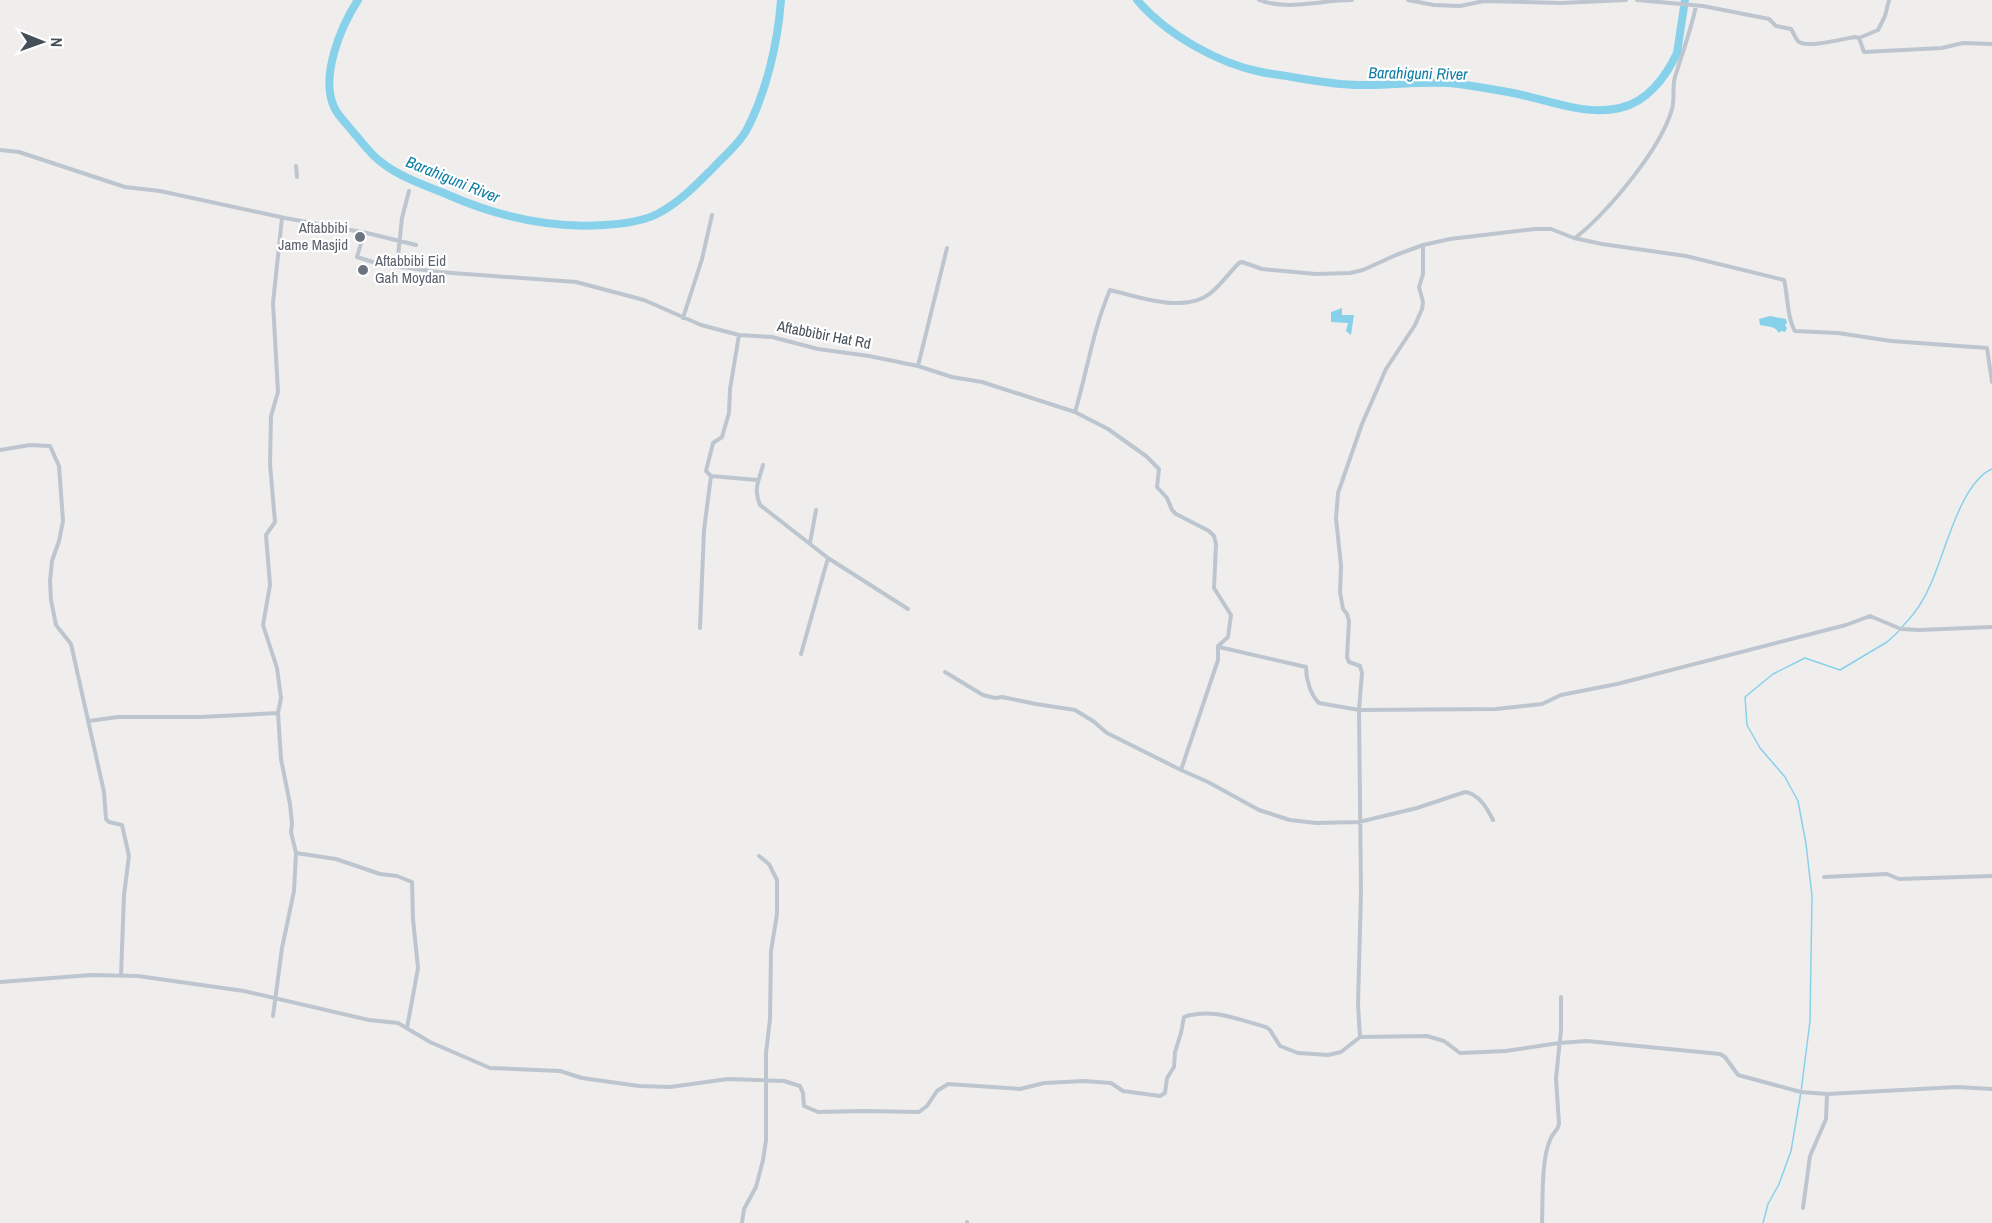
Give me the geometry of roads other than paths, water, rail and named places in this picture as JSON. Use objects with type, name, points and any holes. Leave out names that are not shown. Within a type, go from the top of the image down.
[{"type":"street","points":[[1259,0],[1292,5],[1352,0]]},
{"type":"street","points":[[1408,0],[1434,5],[1460,6],[1484,1],[1561,3],[1626,0]]},
{"type":"street","points":[[1637,0],[1674,2],[1769,19],[1776,26],[1791,29],[1800,42],[1814,44],[1859,38],[1878,30],[1890,0]]},
{"type":"street","points":[[1575,238],[1596,220],[1624,187],[1663,133],[1672,108],[1675,78],[1696,6]]},
{"type":"street","points":[[1859,38],[1863,52],[1942,48],[1963,43],[1992,44]]},
{"type":"street","points":[[0,150],[19,152],[125,187],[160,190],[282,218],[416,244]]},
{"type":"street","points":[[296,166],[297,177]]},
{"type":"street","points":[[397,266],[399,240],[409,191]]},
{"type":"street","points":[[683,318],[702,259],[712,214]]},
{"type":"street","points":[[273,1016],[282,948],[294,891],[296,853],[281,759],[278,713],[281,698],[277,668],[263,625],[270,585],[266,535],[275,522],[270,464],[271,416],[278,392],[273,303],[282,218]]},
{"type":"street","points":[[1075,412],[1102,309],[1110,290],[1167,304],[1194,301],[1212,292],[1242,262],[1262,269],[1316,274],[1350,273],[1424,245],[1450,239],[1535,229],[1551,229],[1575,238],[1602,244],[1686,256],[1784,280],[1788,296],[1790,324],[1796,331],[1987,348],[1992,382]]},
{"type":"street","name":"Aftabbibir Hat Rd","points":[[364,233],[357,257],[379,264],[439,272],[576,282],[644,300],[683,318],[739,335],[772,337],[818,349],[918,366],[952,377],[982,382],[1075,412],[1108,429],[1157,466],[1159,469],[1157,487],[1167,498],[1172,510],[1214,536],[1216,544],[1215,590],[1231,615],[1228,637],[1218,646]]},
{"type":"street","points":[[1360,1038],[1358,1004],[1361,892],[1359,710],[1362,673],[1360,666],[1348,660],[1349,621],[1343,609],[1340,592],[1341,566],[1336,518],[1338,494],[1362,424],[1386,369],[1422,309],[1423,302],[1419,291],[1423,274],[1424,245]]},
{"type":"street","points":[[918,366],[947,248]]},
{"type":"street","points":[[739,335],[730,389],[729,413],[722,437],[712,443],[706,471],[711,476],[757,480]]},
{"type":"street","points":[[0,450],[30,445],[50,446],[59,466],[63,522],[52,561],[51,600],[56,625],[71,644],[104,792],[106,819],[122,825],[129,852],[124,895],[121,975]]},
{"type":"street","points":[[763,465],[757,480],[760,505],[828,558],[908,609]]},
{"type":"street","points":[[700,628],[704,530],[711,476]]},
{"type":"street","points":[[810,543],[816,510]]},
{"type":"street","points":[[801,654],[828,558]]},
{"type":"street","points":[[1181,770],[1218,660],[1218,646],[1305,667],[1307,681],[1318,702],[1359,710],[1496,709],[1542,704],[1561,695],[1617,684],[1846,626],[1870,616],[1900,629],[1992,627]]},
{"type":"street","points":[[945,672],[983,695],[1075,710],[1092,720],[1107,733],[1208,782],[1259,810],[1280,818],[1316,823],[1359,822],[1417,808],[1466,792],[1473,793],[1487,808],[1493,820]]},
{"type":"street","points":[[89,721],[118,717],[200,717],[278,713]]},
{"type":"street","points":[[296,853],[336,859],[412,882],[418,968],[406,1028]]},
{"type":"street","points":[[742,1223],[744,1209],[756,1187],[766,1140],[766,1053],[770,1019],[771,951],[777,914],[777,880],[770,864],[759,856]]},
{"type":"street","points":[[1824,877],[1887,874],[1899,879],[1992,876]]},
{"type":"street","points":[[0,982],[138,975],[244,991],[369,1020],[398,1023],[445,1049],[490,1068],[560,1071],[582,1078],[639,1086],[670,1087],[728,1079],[784,1081],[800,1086],[804,1106],[818,1113],[920,1112],[937,1091],[948,1084],[1020,1089],[1044,1083],[1083,1081],[1111,1083],[1123,1090],[1160,1096],[1165,1093],[1167,1078],[1174,1067],[1182,1021],[1187,1015],[1198,1013],[1216,1014],[1266,1027],[1280,1046],[1298,1053],[1328,1055],[1341,1052],[1360,1038],[1427,1036],[1444,1041],[1460,1053],[1506,1051],[1587,1041],[1720,1054],[1725,1057],[1738,1075],[1802,1092],[1827,1094],[1957,1087],[1992,1089]]},
{"type":"street","points":[[1542,1223],[1542,1195],[1547,1156],[1550,1139],[1558,1131],[1559,1124],[1556,1078],[1561,997]]},
{"type":"street","points":[[1803,1208],[1810,1156],[1826,1119],[1827,1094]]},
{"type":"water","points":[[1342,308],[1342,315],[1354,315],[1351,335],[1346,331],[1348,323],[1331,322],[1331,312]]},
{"type":"water","points":[[1770,316],[1786,319],[1785,332],[1779,333],[1773,327],[1760,325],[1759,319]]},
{"type":"waterway","name":"Barahiguni River","points":[[358,0],[345,23],[334,52],[329,81],[330,95],[338,114],[373,155],[404,176],[484,209],[543,223],[584,226],[631,222],[657,214],[673,205],[687,193],[735,146],[746,131],[765,84],[774,50],[781,0]]},
{"type":"waterway","name":"Barahiguni River","points":[[1137,0],[1177,35],[1210,54],[1244,68],[1343,84],[1459,84],[1594,110],[1630,105],[1647,94],[1661,79],[1677,53],[1685,0]]},
{"type":"waterway","points":[[1902,627],[1916,611],[1926,594],[1955,519],[1971,488],[1981,476],[1992,469]]},
{"type":"waterway","points":[[1763,1223],[1768,1204],[1779,1184],[1791,1151],[1801,1092],[1810,1021],[1812,896],[1798,801],[1785,777],[1760,748],[1747,725],[1745,697],[1773,674],[1805,658],[1840,670],[1887,642],[1899,631]]},
{"type":"place","name":"Aftabbibi Jame Masjid","points":[[360,237]]},
{"type":"place","name":"Aftabbibi Eid Gah Moydan","points":[[363,270]]}]
